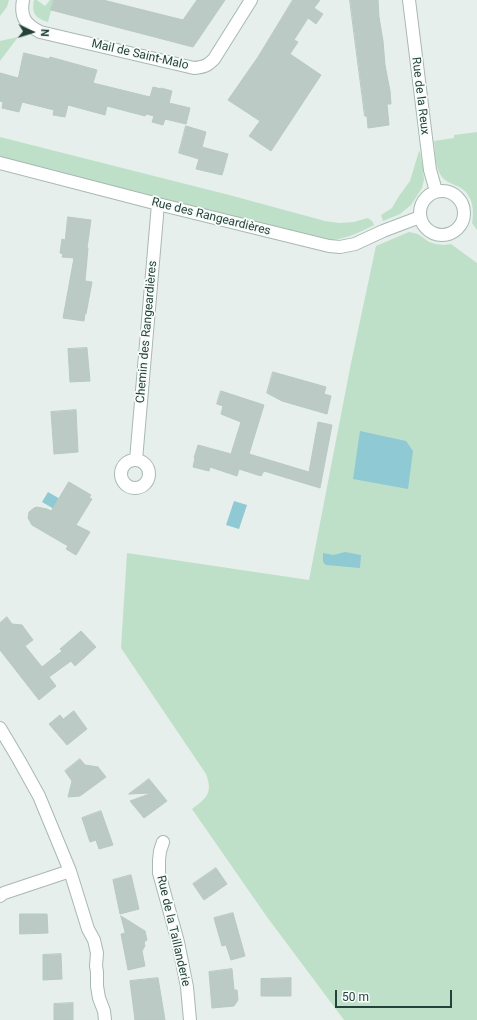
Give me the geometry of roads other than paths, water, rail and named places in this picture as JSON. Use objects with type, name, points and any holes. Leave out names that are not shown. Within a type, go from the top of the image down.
[{"type":"street","name":"Mail de Saint-Malo","points":[[23,0],[23,18],[28,24],[40,32],[194,68],[208,65],[214,59],[252,0]]},
{"type":"street","name":"Rue de la Reux","points":[[409,0],[430,170],[436,191]]},
{"type":"street","name":"Rue des Rangeardières","points":[[0,163],[329,246],[340,247],[355,244],[383,231],[420,217]]},
{"type":"street","points":[[443,190],[456,195],[464,208],[463,222],[459,228],[446,235],[432,234],[422,224],[420,217],[419,211],[424,198],[436,191],[443,190]]},
{"type":"street","name":"Chemin des Rangeardières","points":[[136,460],[158,204]]},
{"type":"street","points":[[0,728],[39,796],[70,871],[88,929],[94,940],[96,952],[97,986],[106,1020]]},
{"type":"street","name":"Rue de la Taillanderie","points":[[163,842],[159,860],[159,873],[187,987],[190,1020]]},
{"type":"street","points":[[0,896],[4,893],[26,885],[70,871]]},
{"type":"water","points":[[360,431],[406,441],[413,451],[408,489],[353,479]]},
{"type":"water","points":[[48,492],[67,503],[61,513],[42,502]]},
{"type":"water","points":[[234,501],[247,505],[239,529],[226,525]]},
{"type":"water","points":[[345,552],[361,555],[360,568],[326,565],[324,563],[323,553],[333,555]]}]
